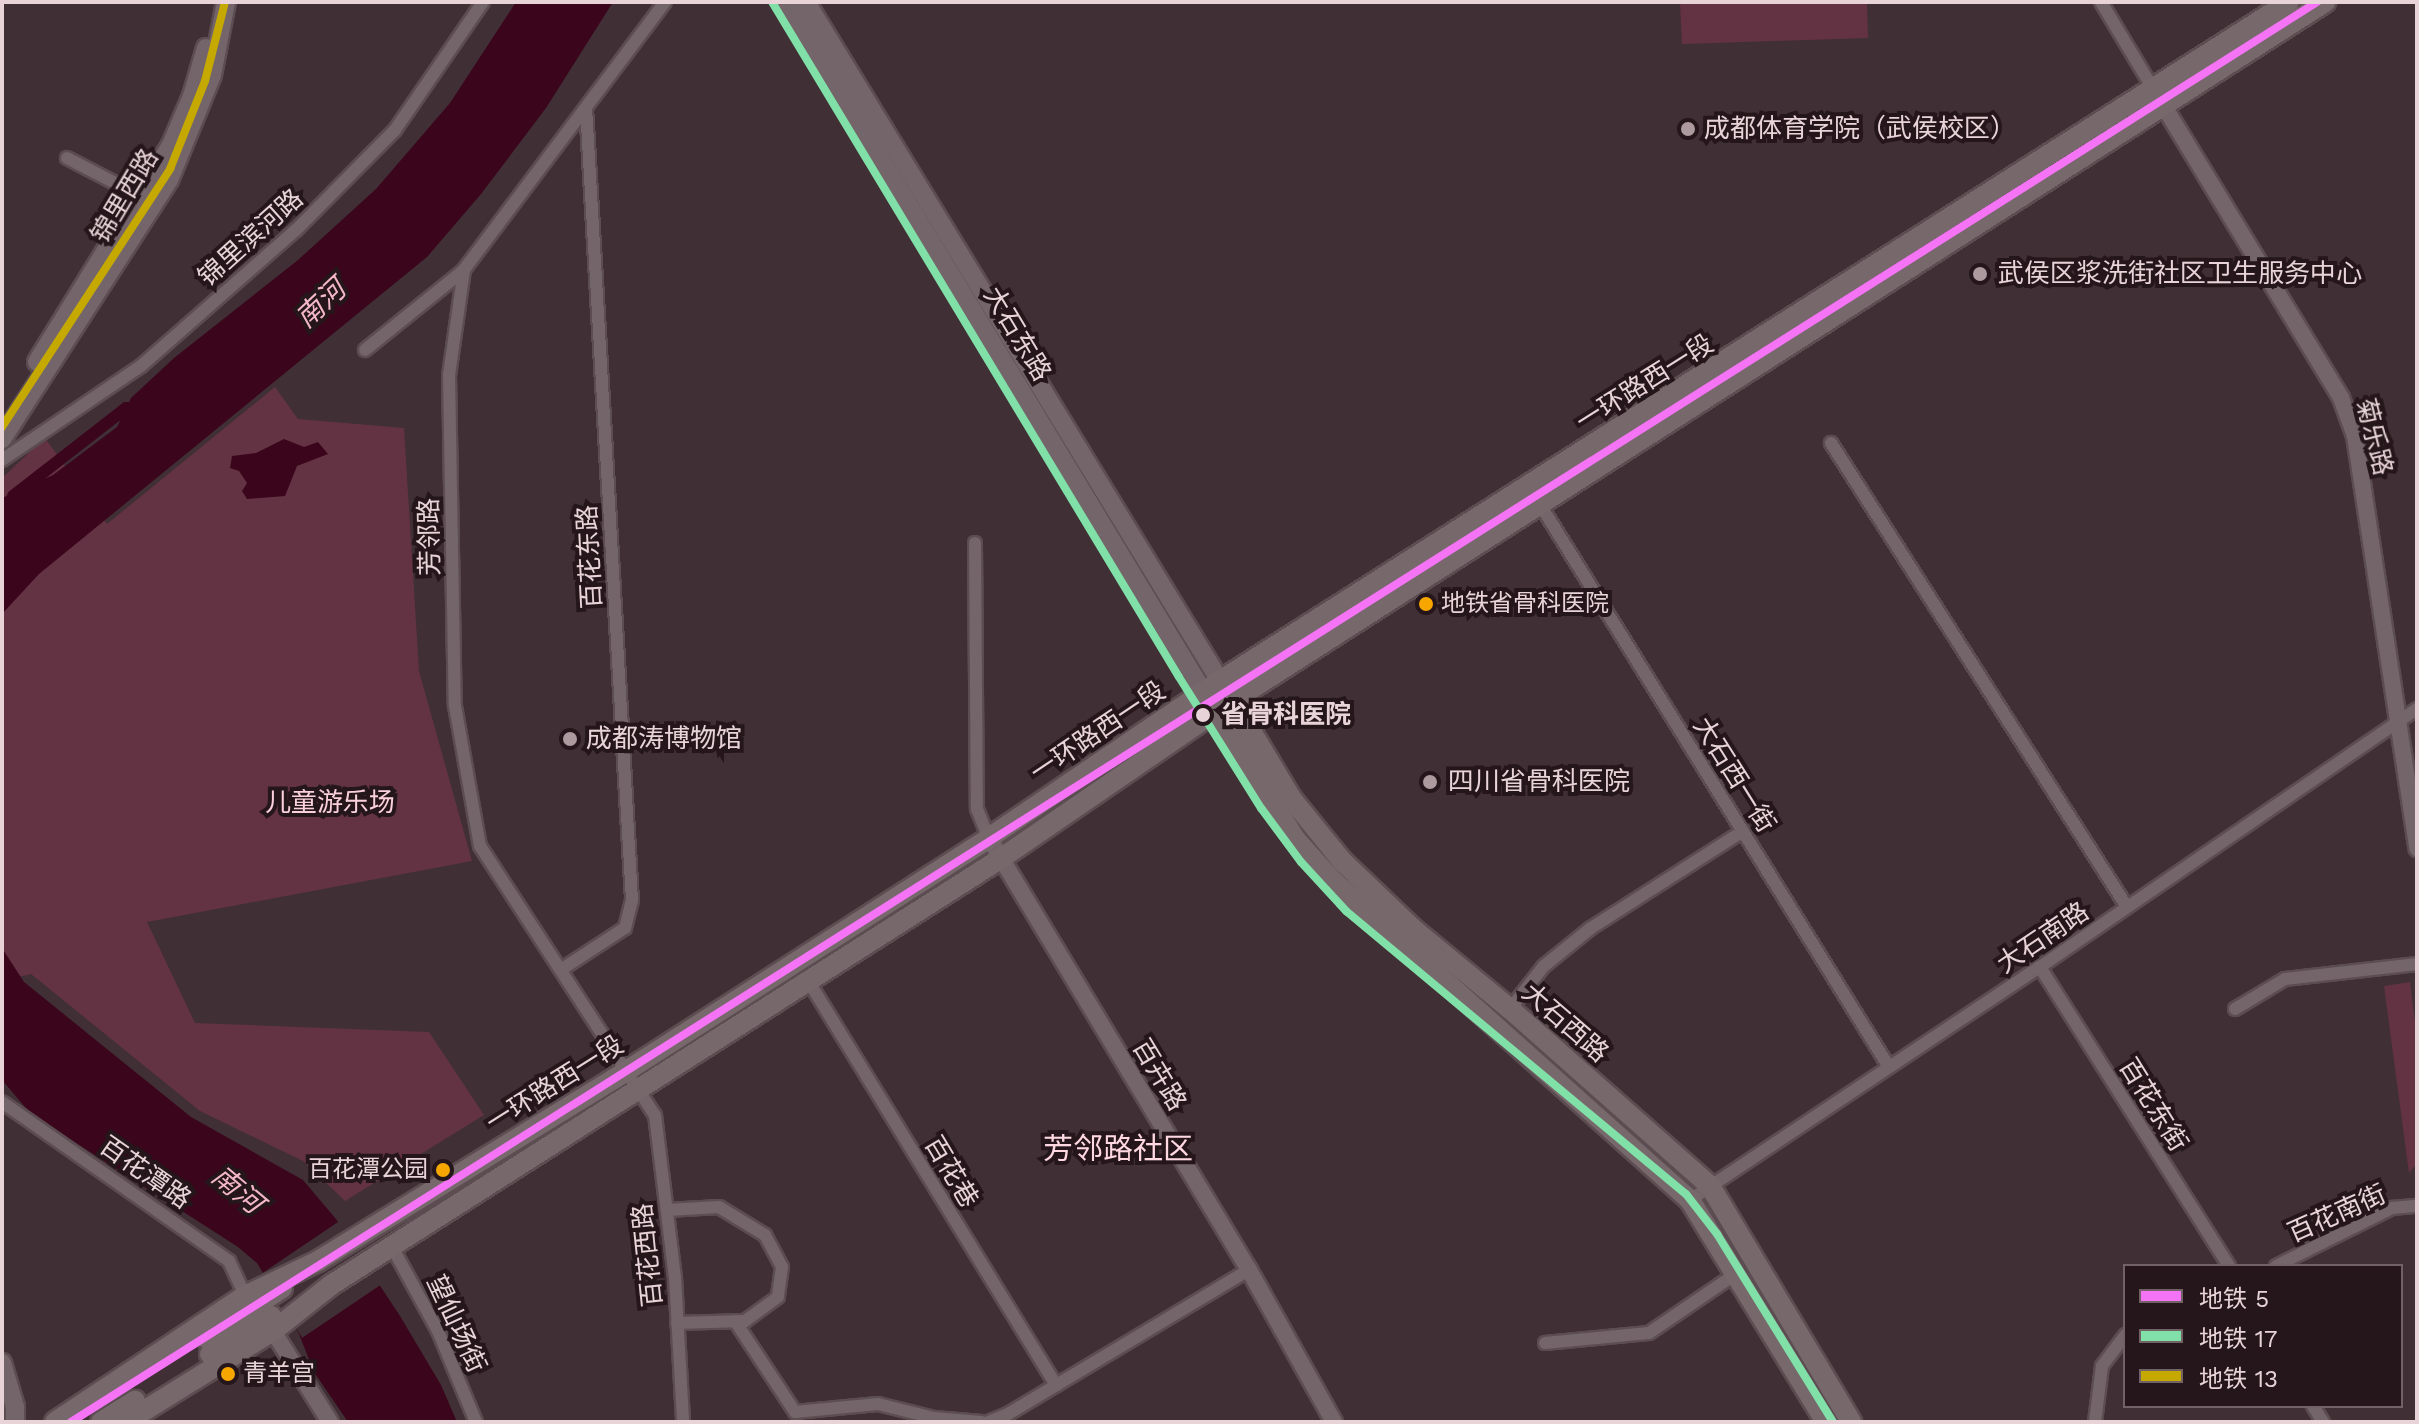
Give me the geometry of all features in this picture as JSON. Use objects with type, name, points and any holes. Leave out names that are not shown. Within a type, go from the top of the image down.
[{"type":"main road","name":"锦里西路","points":[[2,439],[147,200],[192,96],[216,2]]},
{"type":"main road","name":"锦里西路","points":[[2,419],[147,200],[169,180],[197,119],[212,75],[226,2]]},
{"type":"main road","name":"大石东路","points":[[786,2],[1212,687]]},
{"type":"main road","name":"大石东路","points":[[806,2],[1212,687]]},
{"type":"main road","name":"一环路西一段","points":[[266,1310],[318,1261],[628,1070],[989,838],[1212,687],[2289,2]]},
{"type":"main road","name":"一环路西一段","points":[[266,1310],[331,1285],[809,982],[1000,859],[1224,707],[2325,2]]},
{"type":"main road","name":"大石西路","points":[[1212,687],[1296,840],[1332,880],[1690,1200],[1826,1422]]},
{"type":"main road","name":"大石西路","points":[[1224,707],[1304,816],[1342,861],[1412,928],[1510,1009],[1710,1186],[1851,1422]]},
{"type":"main road","points":[[55,1422],[266,1310]]},
{"type":"main road","points":[[74,1422],[266,1310]]},
{"type":"main road","points":[[101,1422],[266,1310]]},
{"type":"main road","points":[[126,1422],[266,1310]]},
{"type":"main road","points":[[2,1363],[15,1407],[15,1422]]},
{"type":"main road","points":[[2,1410],[3,1422]]},
{"type":"street","name":"锦里滨河路","points":[[2,460],[141,366],[296,230],[395,130],[483,2]]},
{"type":"street","name":"芳邻路","points":[[639,1089],[480,846],[455,706],[449,375],[464,270],[665,2]]},
{"type":"street","points":[[2101,2],[2152,87]]},
{"type":"street","name":"菊乐路","points":[[2152,87],[2341,398],[2355,436],[2417,848]]},
{"type":"street","name":"百花东路","points":[[562,969],[625,928],[632,900],[586,108]]},
{"type":"street","points":[[67,158],[147,200]]},
{"type":"street","points":[[365,350],[464,270]]},
{"type":"street","points":[[1831,443],[2127,907]]},
{"type":"street","name":"大石西一街","points":[[1541,506],[1889,1067]]},
{"type":"street","points":[[975,543],[977,809],[989,838]]},
{"type":"street","name":"大石南路","points":[[1690,1200],[2040,967],[2417,709]]},
{"type":"street","points":[[1510,1009],[1544,966],[1591,928],[1743,831]]},
{"type":"street","name":"百卉路","points":[[989,838],[1249,1270],[1334,1422]]},
{"type":"street","points":[[2235,1009],[2285,979],[2417,964]]},
{"type":"street","name":"百花东街","points":[[2040,967],[2228,1264]]},
{"type":"street","name":"百花巷","points":[[809,982],[1056,1385]]},
{"type":"street","name":"百花西路","points":[[639,1089],[655,1115],[667,1210],[683,1422]]},
{"type":"street","name":"百花潭路","points":[[2,1102],[229,1261],[266,1310]]},
{"type":"street","name":"百花南街","points":[[2280,1264],[2392,1208],[2417,1206]]},
{"type":"street","points":[[667,1210],[719,1207],[765,1235],[782,1267],[778,1297],[745,1321],[677,1323]]},
{"type":"street","name":"望仙场街","points":[[383,1252],[438,1331],[476,1422]]},
{"type":"street","points":[[735,1321],[795,1417],[878,1404],[934,1418],[985,1422],[1056,1385],[1249,1270]]},
{"type":"street","points":[[1545,1343],[1649,1333],[1737,1273]]},
{"type":"street","points":[[266,1310],[330,1422]]},
{"type":"street","points":[[2095,1422],[2102,1366],[2123,1338]]},
{"type":"green space","points":[[1680,2],[1867,2],[1868,38],[1682,44]]},
{"type":"green space","name":"百花潭公园","points":[[275,387],[298,419],[404,428],[419,671],[472,861],[147,922],[195,1023],[429,1032],[484,1115],[345,1201],[303,1161],[200,1111],[31,974],[2,981],[2,478],[45,438],[107,524]]},
{"type":"green space","points":[[2410,982],[2417,1039],[2417,1163],[2409,1173],[2384,986]]},
{"type":"water","name":"南河","points":[[516,2],[613,2],[546,108],[481,194],[427,257],[39,574],[2,614],[2,498],[53,475],[117,427],[131,398],[174,358],[298,260],[376,189],[450,103]]},
{"type":"water","points":[[284,439],[304,447],[318,442],[328,454],[297,466],[285,496],[247,499],[242,491],[247,483],[239,471],[230,468],[232,456],[256,453]]},
{"type":"water","name":"南河","points":[[2,948],[24,982],[191,1117],[303,1180],[336,1219],[400,1316],[441,1385],[457,1422],[348,1422],[314,1372],[299,1334],[257,1263],[238,1247],[31,1114],[2,1080]]},
{"type":"pier","points":[[341,1220],[383,1283],[302,1338],[260,1275]]},
{"type":"waterway","points":[[13,496],[126,408],[140,409]]},
{"type":"metro line","name":"13","points":[[2,427],[170,169],[205,81],[225,2]]},
{"type":"metro line","name":"17","points":[[772,2],[1179,677],[1261,808],[1301,862],[1346,911],[1686,1194],[1717,1234],[1833,1422]]},
{"type":"metro line","name":"5","points":[[71,1422],[2317,2]]},
{"type":"place","name":"成都体育学院（武侯校区）","points":[[1688,129]]},
{"type":"place","name":"武侯区浆洗街社区卫生服务中心","points":[[1980,274]]},
{"type":"place","name":"地铁省骨科医院","points":[[1426,604]]},
{"type":"place","name":"省骨科医院","points":[[1203,715]]},
{"type":"place","name":"成都涛博物馆","points":[[570,739]]},
{"type":"place","name":"四川省骨科医院","points":[[1430,782]]},
{"type":"place","name":"百花潭公园","points":[[443,1170]]},
{"type":"place","name":"青羊宫","points":[[228,1374]]},
{"type":"district","name":"芳邻路社区","points":[[1118,1149]]},
{"type":"park label","name":"儿童游乐场","points":[[330,803]]}]
